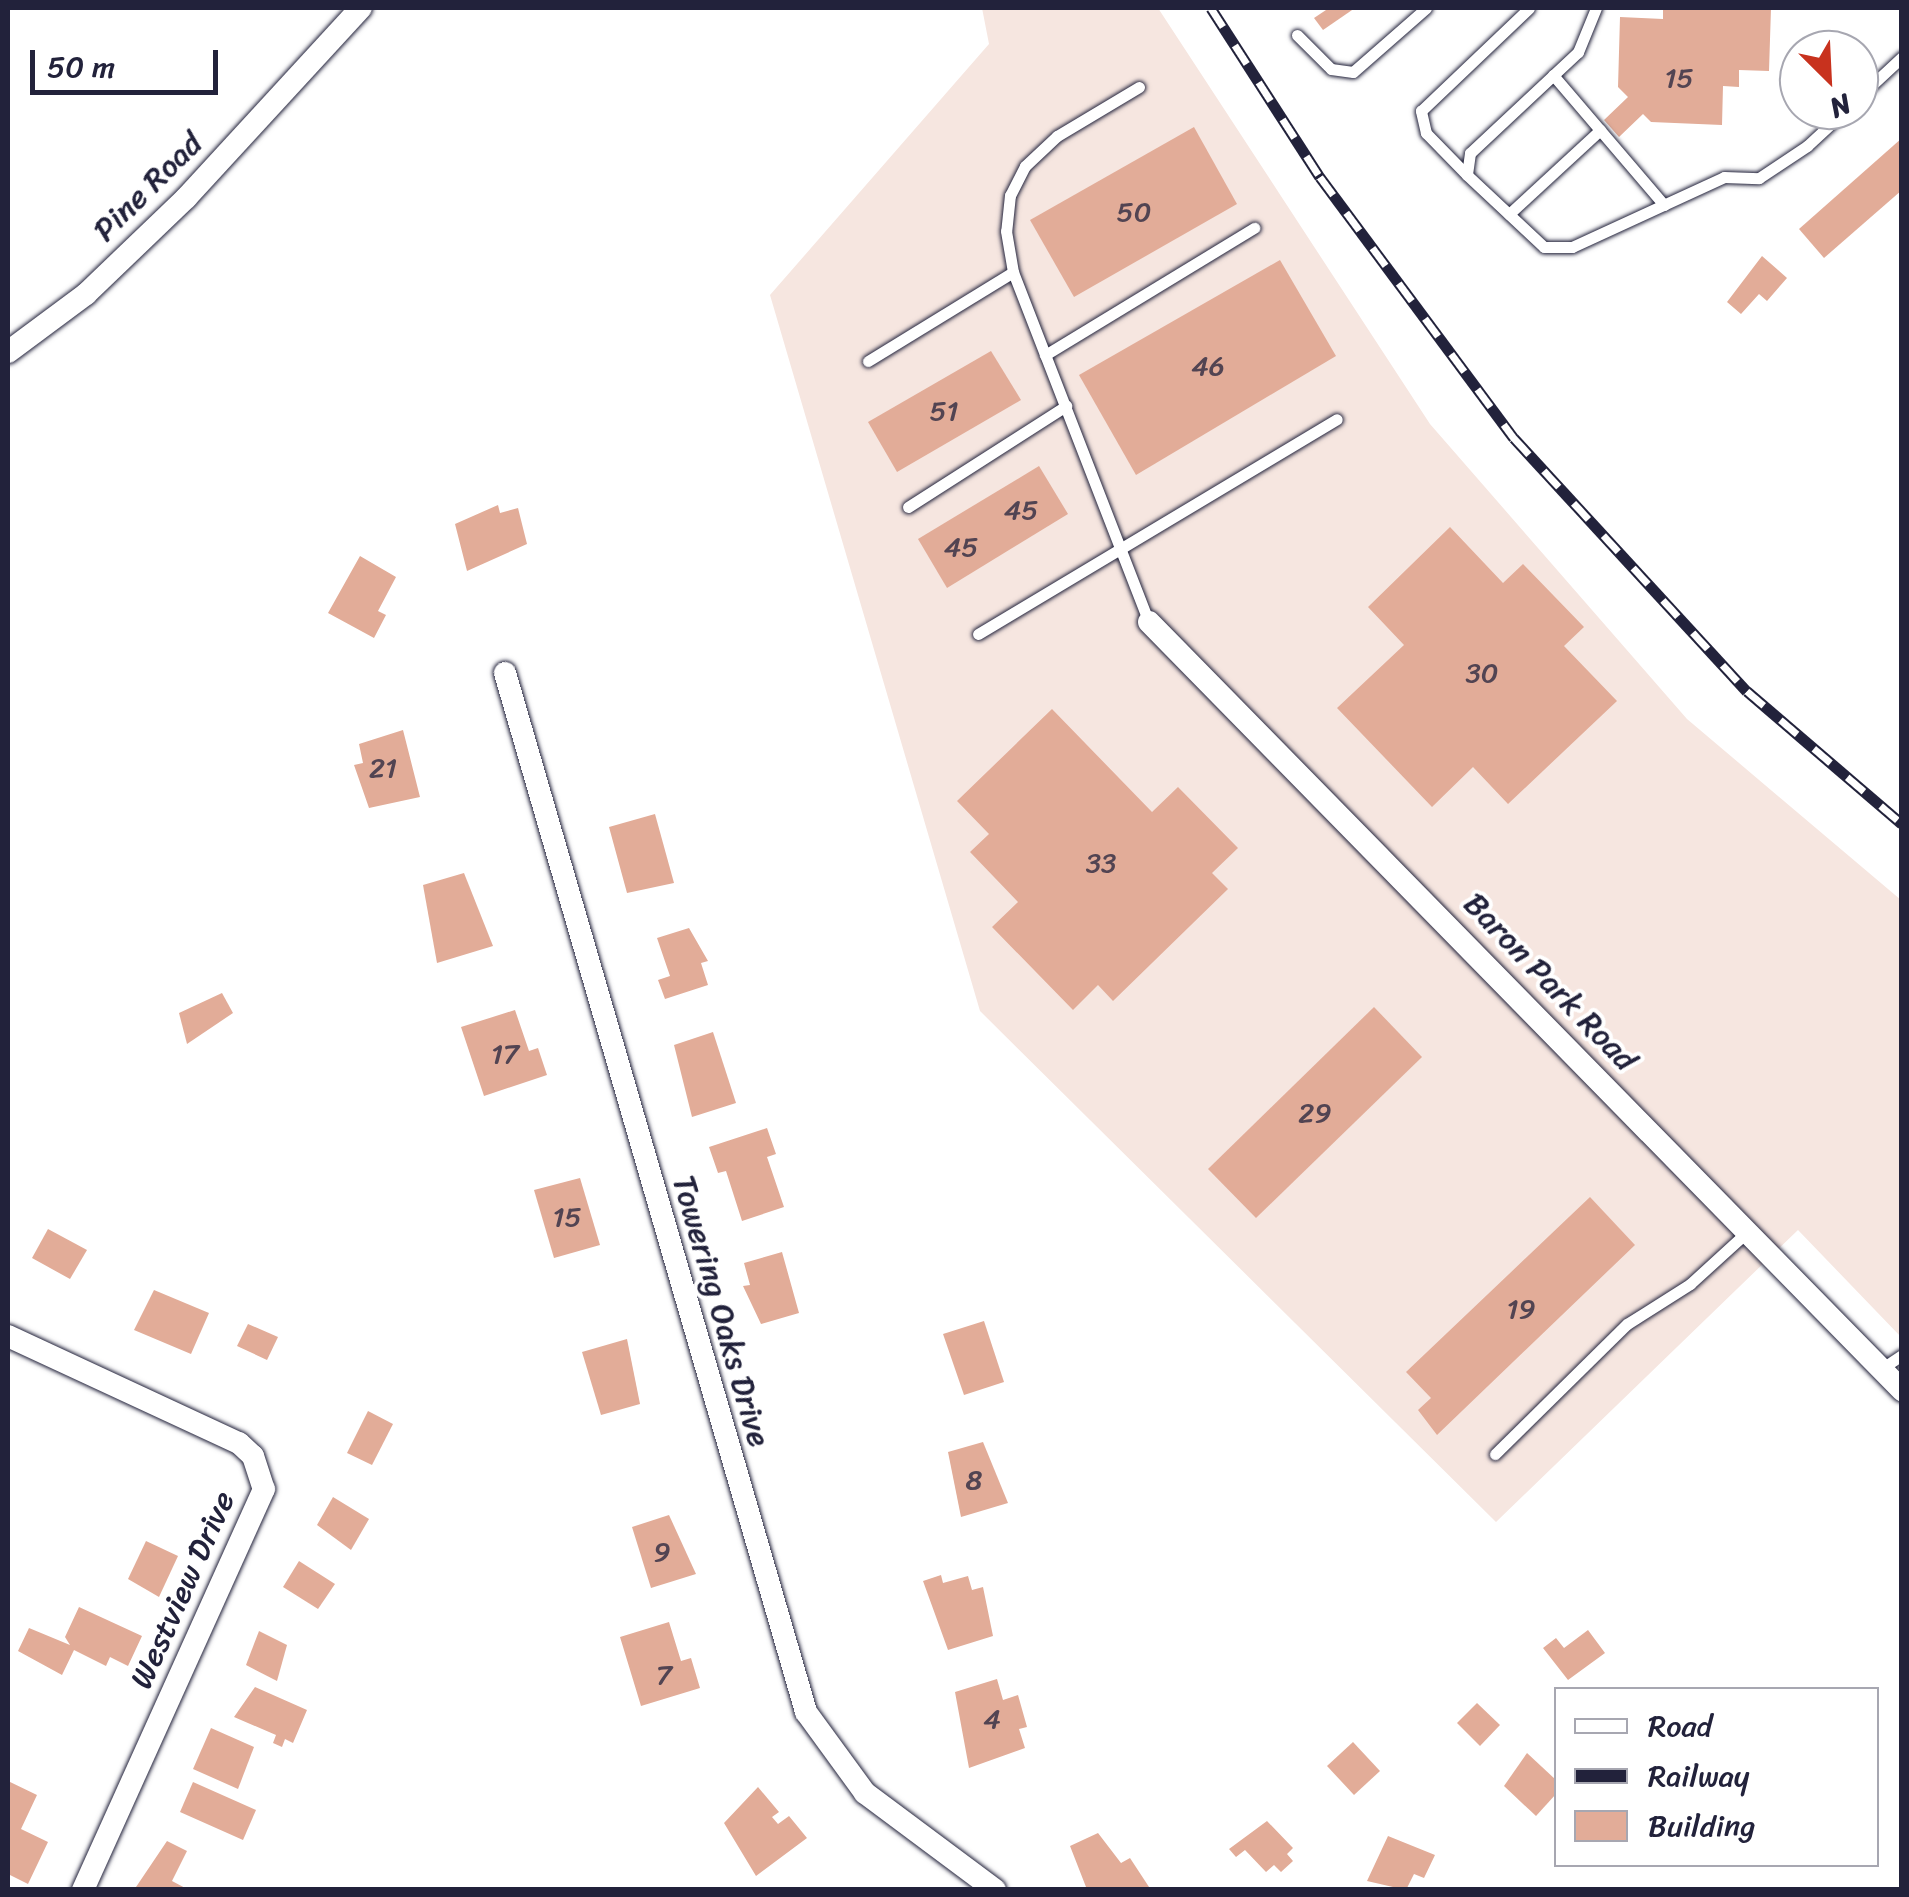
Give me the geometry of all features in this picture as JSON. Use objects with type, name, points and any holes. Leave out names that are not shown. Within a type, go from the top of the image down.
[{"type":"street","name":"Pine Road","points":[[8,352],[86,294],[186,198],[361,8]]},
{"type":"street","name":"Baron Park Road","points":[[1149,622],[1902,1390]]},
{"type":"street","name":"Towering Oaks Drive","points":[[505,673],[806,1712],[865,1792],[995,1890]]},
{"type":"street","name":"Westview Drive","points":[[8,1336],[240,1443],[253,1456],[264,1489],[83,1890]]},
{"type":"lane","points":[[1297,34],[1331,70],[1353,72],[1426,8]]},
{"type":"lane","points":[[1529,8],[1421,111],[1426,134],[1544,246],[1572,247],[1724,178],[1758,178],[1808,146],[1825,130]]},
{"type":"lane","points":[[1467,175],[1470,153],[1578,52],[1596,8]]},
{"type":"lane","points":[[1879,78],[1902,57]]},
{"type":"lane","points":[[1553,75],[1664,205]]},
{"type":"lane","points":[[1139,87],[1057,136],[1024,166],[1010,195],[1006,231],[1013,272],[1149,622]]},
{"type":"lane","points":[[1509,214],[1600,130]]},
{"type":"lane","points":[[1045,355],[1254,228]]},
{"type":"lane","points":[[868,361],[1013,272]]},
{"type":"lane","points":[[908,507],[1066,406]]},
{"type":"lane","points":[[978,634],[1120,545],[1337,419]]},
{"type":"lane","points":[[1495,1454],[1627,1324],[1690,1284],[1747,1232]]},
{"type":"lane","points":[[1881,1369],[1902,1354]]},
{"type":"shaded area","points":[[982,8],[1158,8],[1430,424],[1687,719],[1901,900],[1901,1337],[1798,1230],[1496,1522],[980,1011],[770,295],[989,44]]},
{"type":"building","points":[[1329,8],[1355,8],[1323,30],[1314,18]]},
{"type":"building","points":[[1663,8],[1771,8],[1769,71],[1739,70],[1739,87],[1723,86],[1722,125],[1651,122],[1643,114],[1619,137],[1604,120],[1628,97],[1618,87],[1620,17],[1663,19]]},
{"type":"building","points":[[1194,127],[1237,204],[1074,297],[1030,220]]},
{"type":"building","points":[[1902,138],[1902,190],[1824,258],[1799,229]]},
{"type":"building","points":[[1762,256],[1787,278],[1767,301],[1759,294],[1741,314],[1727,302]]},
{"type":"building","points":[[1280,260],[1336,356],[1136,475],[1079,375]]},
{"type":"building","points":[[991,351],[1021,400],[897,472],[868,422]]},
{"type":"building","points":[[1039,466],[1068,514],[947,588],[918,539]]},
{"type":"building","points":[[498,505],[500,513],[518,508],[527,544],[467,571],[455,524]]},
{"type":"building","points":[[1450,527],[1503,583],[1523,564],[1584,627],[1564,646],[1617,701],[1508,804],[1473,767],[1432,807],[1337,708],[1404,645],[1368,607]]},
{"type":"building","points":[[360,556],[396,577],[378,611],[386,615],[374,638],[328,613]]},
{"type":"building","points":[[1052,709],[1152,812],[1178,787],[1238,848],[1212,873],[1228,889],[1113,1001],[1098,985],[1073,1010],[992,927],[1018,902],[970,852],[989,834],[957,801]]},
{"type":"building","points":[[403,730],[420,797],[369,808],[354,765],[363,763],[359,744]]},
{"type":"building","points":[[655,814],[674,883],[627,893],[609,827]]},
{"type":"building","points":[[464,873],[493,946],[437,963],[423,885]]},
{"type":"building","points":[[689,928],[708,961],[701,963],[708,985],[665,999],[658,980],[670,976],[657,938]]},
{"type":"building","points":[[222,993],[233,1013],[187,1044],[179,1013]]},
{"type":"building","points":[[1374,1007],[1422,1057],[1256,1218],[1208,1169]]},
{"type":"building","points":[[515,1010],[529,1051],[538,1048],[547,1075],[484,1096],[461,1027]]},
{"type":"building","points":[[713,1032],[736,1103],[692,1117],[674,1045]]},
{"type":"building","points":[[767,1128],[776,1154],[767,1157],[784,1207],[742,1221],[726,1171],[718,1173],[709,1147]]},
{"type":"building","points":[[580,1178],[600,1245],[554,1258],[534,1190]]},
{"type":"building","points":[[1590,1197],[1635,1245],[1437,1435],[1418,1410],[1431,1398],[1406,1372]]},
{"type":"building","points":[[48,1229],[87,1250],[70,1279],[32,1258]]},
{"type":"building","points":[[782,1252],[799,1313],[761,1324],[743,1286],[750,1285],[744,1263]]},
{"type":"building","points":[[154,1290],[209,1313],[191,1354],[134,1330]]},
{"type":"building","points":[[984,1321],[1004,1382],[964,1395],[943,1334]]},
{"type":"building","points":[[248,1324],[278,1337],[267,1360],[237,1346]]},
{"type":"building","points":[[627,1339],[640,1404],[601,1415],[582,1352]]},
{"type":"building","points":[[368,1411],[393,1424],[372,1465],[347,1453]]},
{"type":"building","points":[[983,1442],[1008,1503],[961,1517],[948,1452]]},
{"type":"building","points":[[333,1497],[369,1519],[351,1550],[317,1525]]},
{"type":"building","points":[[669,1515],[696,1574],[651,1588],[632,1527]]},
{"type":"building","points":[[146,1541],[178,1556],[159,1597],[128,1579]]},
{"type":"building","points":[[299,1561],[335,1584],[318,1609],[283,1587]]},
{"type":"building","points":[[941,1575],[943,1583],[968,1576],[972,1590],[983,1587],[993,1636],[948,1650],[923,1581]]},
{"type":"building","points":[[79,1607],[142,1636],[128,1666],[110,1657],[106,1666],[74,1650],[62,1675],[18,1651],[29,1628],[70,1645],[65,1637]]},
{"type":"building","points":[[669,1622],[681,1661],[691,1658],[700,1688],[641,1706],[620,1637]]},
{"type":"building","points":[[1588,1630],[1605,1653],[1568,1680],[1543,1648],[1556,1638],[1564,1648]]},
{"type":"building","points":[[259,1631],[287,1645],[277,1681],[246,1665]]},
{"type":"building","points":[[997,1679],[1003,1700],[1018,1695],[1027,1727],[1019,1729],[1025,1748],[969,1768],[955,1692]]},
{"type":"building","points":[[255,1687],[307,1710],[293,1743],[285,1739],[282,1747],[273,1743],[276,1735],[234,1717]]},
{"type":"building","points":[[1477,1703],[1500,1725],[1480,1746],[1457,1723]]},
{"type":"building","points":[[211,1728],[254,1747],[238,1789],[193,1769]]},
{"type":"building","points":[[1353,1742],[1380,1771],[1354,1795],[1327,1766]]},
{"type":"building","points":[[1527,1753],[1554,1778],[1554,1796],[1536,1816],[1504,1786]]},
{"type":"building","points":[[8,1781],[37,1795],[21,1829],[48,1842],[28,1884],[8,1874]]},
{"type":"building","points":[[193,1782],[256,1810],[243,1840],[180,1812]]},
{"type":"building","points":[[758,1787],[779,1812],[772,1817],[778,1824],[789,1816],[807,1838],[756,1876],[724,1823]]},
{"type":"building","points":[[1267,1821],[1293,1848],[1287,1854],[1293,1861],[1281,1872],[1274,1865],[1266,1872],[1245,1850],[1236,1857],[1229,1849]]},
{"type":"building","points":[[1098,1833],[1121,1863],[1130,1858],[1151,1890],[1080,1890],[1086,1887],[1070,1846]]},
{"type":"building","points":[[1388,1836],[1435,1855],[1424,1878],[1414,1874],[1406,1890],[1367,1881]]},
{"type":"building","points":[[167,1841],[187,1851],[172,1881],[189,1890],[136,1887]]},
{"type":"railway","points":[[1211,8],[1320,177],[1514,438],[1747,691],[1902,824]]}]
